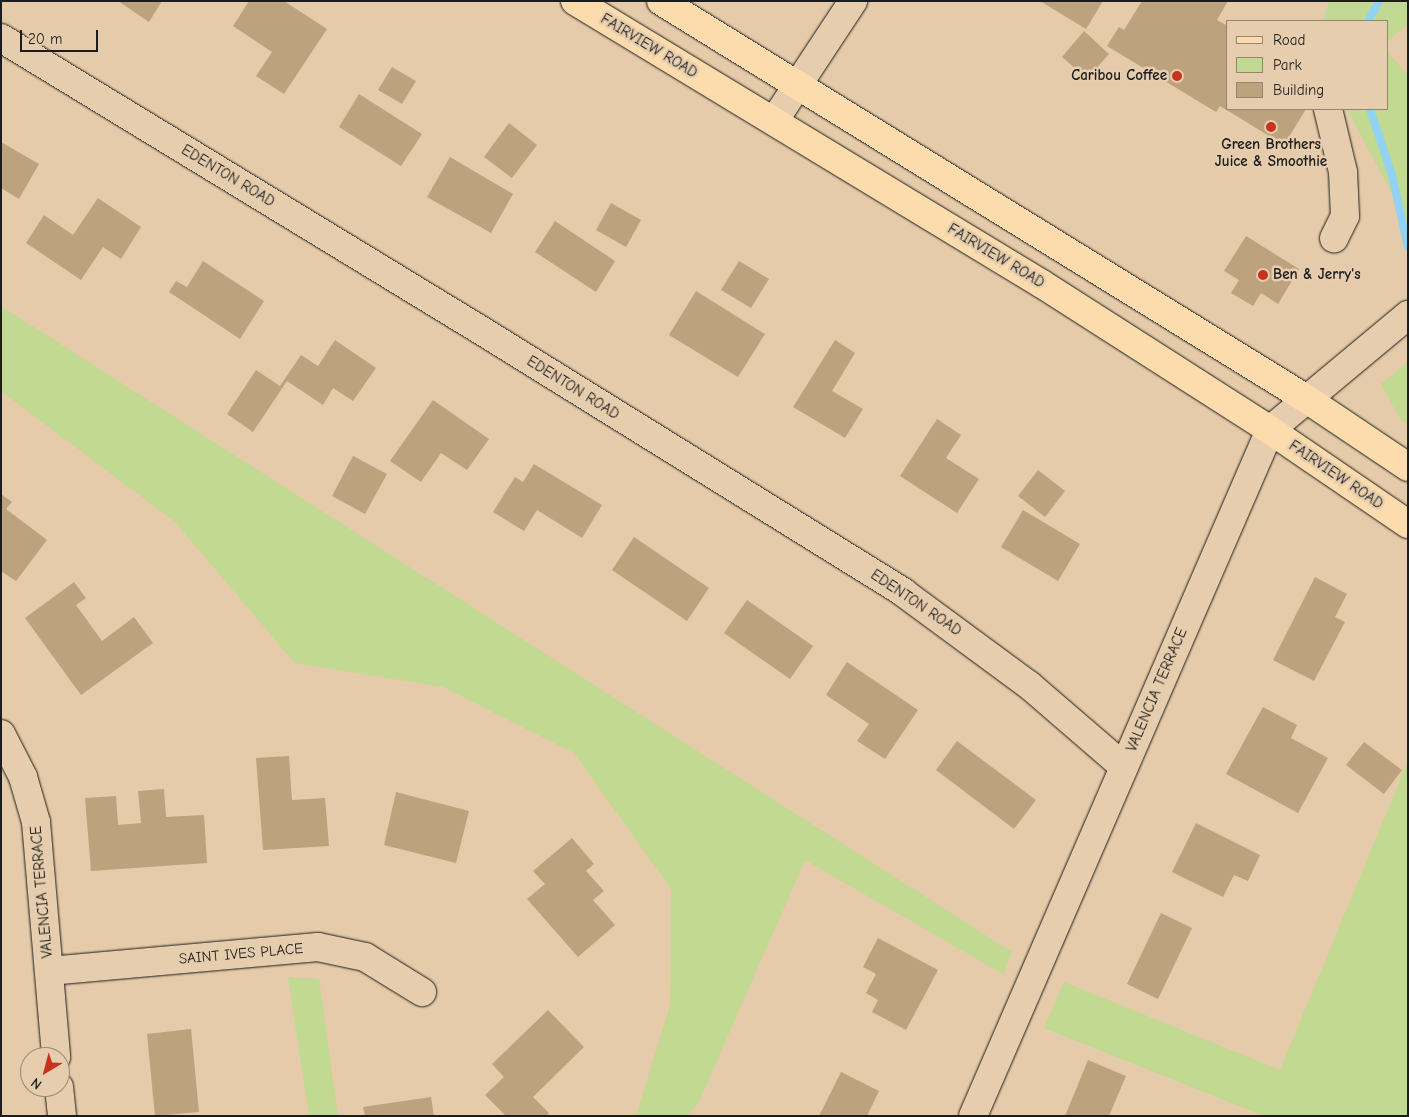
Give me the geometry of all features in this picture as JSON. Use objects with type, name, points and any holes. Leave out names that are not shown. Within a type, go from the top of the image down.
[{"type":"main road","name":"FAIRVIEW ROAD","points":[[575,1],[1042,284],[1270,430],[1408,524]]},
{"type":"main road","points":[[661,1],[1305,398],[1408,467]]},
{"type":"street","points":[[774,121],[852,1]]},
{"type":"street","name":"EDENTON ROAD","points":[[1,38],[487,334],[904,593],[1029,685],[1124,767]]},
{"type":"street","points":[[1328,110],[1343,172],[1345,216],[1334,239]]},
{"type":"street","name":"VALENCIA TERRACE","points":[[973,1116],[1270,430],[1305,398],[1408,314]]},
{"type":"street","name":"VALENCIA TERRACE","points":[[1,734],[23,777],[36,822],[55,1047]]},
{"type":"street","name":"SAINT IVES PLACE","points":[[49,970],[318,947],[365,956],[422,992]]},
{"type":"street","points":[[60,1097],[62,1116]]},
{"type":"green space","points":[[1329,1],[1408,1],[1408,24],[1389,40],[1389,20],[1323,20]]},
{"type":"green space","points":[[1389,53],[1408,76],[1408,224],[1348,110],[1389,110]]},
{"type":"green space","points":[[1,306],[1012,952],[1003,974],[805,860],[698,1104],[687,1116],[636,1116],[670,1005],[671,889],[574,753],[443,687],[295,663],[174,521],[1,391]]},
{"type":"green space","points":[[1408,362],[1408,424],[1400,419],[1381,384]]},
{"type":"green space","points":[[1408,761],[1408,1116],[1264,1116],[1044,1028],[1064,982],[1280,1070]]},
{"type":"green space","points":[[288,977],[319,979],[338,1116],[309,1116]]},
{"type":"building","points":[[118,1],[162,1],[149,22]]},
{"type":"building","points":[[249,1],[284,1],[327,29],[284,94],[256,76],[272,52],[233,26]]},
{"type":"building","points":[[1040,1],[1103,1],[1086,29]]},
{"type":"building","points":[[1142,1],[1228,1],[1217,20],[1226,25],[1226,110],[1220,106],[1216,112],[1107,46],[1119,27],[1124,30]]},
{"type":"building","points":[[1084,31],[1109,54],[1087,79],[1062,57]]},
{"type":"building","points":[[392,67],[416,81],[402,104],[378,90]]},
{"type":"building","points":[[359,94],[422,134],[401,166],[339,127]]},
{"type":"building","points":[[1227,110],[1305,110],[1284,145]]},
{"type":"building","points":[[509,123],[537,145],[512,178],[484,157]]},
{"type":"building","points":[[1,142],[39,164],[19,199],[1,188]]},
{"type":"building","points":[[450,157],[513,194],[491,233],[427,197]]},
{"type":"building","points":[[98,198],[141,227],[121,259],[103,247],[81,280],[26,243],[44,215],[73,235]]},
{"type":"building","points":[[611,203],[641,220],[626,247],[596,230]]},
{"type":"building","points":[[555,221],[615,261],[596,292],[535,252]]},
{"type":"building","name":"Ben & Jerry's","points":[[1246,236],[1299,269],[1278,304],[1261,293],[1253,306],[1231,293],[1239,280],[1224,271]]},
{"type":"building","points":[[203,261],[264,301],[240,339],[169,292],[176,281],[187,287]]},
{"type":"building","points":[[739,261],[769,279],[751,308],[721,290]]},
{"type":"building","points":[[696,291],[765,334],[738,377],[669,335]]},
{"type":"building","points":[[335,340],[376,368],[353,401],[333,388],[323,405],[287,381],[253,432],[227,414],[256,370],[280,386],[301,355],[318,366]]},
{"type":"building","points":[[835,340],[855,353],[832,391],[863,409],[845,438],[793,407]]},
{"type":"building","points":[[433,400],[489,439],[467,470],[441,453],[421,482],[390,461]]},
{"type":"building","points":[[937,419],[961,435],[946,458],[979,479],[957,513],[900,476]]},
{"type":"building","points":[[353,456],[387,474],[365,514],[332,496]]},
{"type":"building","points":[[534,464],[602,505],[582,538],[537,510],[524,531],[493,512],[515,477],[523,482]]},
{"type":"building","points":[[1038,470],[1065,491],[1045,517],[1018,496]]},
{"type":"building","points":[[1,494],[12,502],[6,509],[47,540],[16,581],[1,571]]},
{"type":"building","points":[[1023,510],[1080,544],[1058,581],[1001,547]]},
{"type":"building","points":[[634,537],[709,588],[687,621],[612,570]]},
{"type":"building","points":[[1315,577],[1347,594],[1335,617],[1345,622],[1314,681],[1273,660]]},
{"type":"building","points":[[74,582],[86,598],[76,605],[102,641],[134,617],[153,643],[81,695],[25,618]]},
{"type":"building","points":[[747,600],[813,646],[790,679],[724,633]]},
{"type":"building","points":[[847,662],[918,710],[885,759],[857,741],[869,724],[826,695]]},
{"type":"building","points":[[1263,707],[1297,725],[1291,738],[1328,758],[1298,813],[1226,774]]},
{"type":"building","points":[[957,741],[1036,800],[1014,829],[936,770]]},
{"type":"building","points":[[1364,742],[1402,770],[1384,794],[1346,765]]},
{"type":"building","points":[[289,756],[292,800],[325,798],[329,846],[263,850],[256,758]]},
{"type":"building","points":[[164,789],[166,817],[204,815],[207,863],[91,871],[85,798],[116,796],[118,825],[141,823],[138,791]]},
{"type":"building","points":[[396,792],[469,811],[456,863],[384,845]]},
{"type":"building","points":[[1196,823],[1260,855],[1248,881],[1234,875],[1223,897],[1172,872]]},
{"type":"building","points":[[572,838],[594,864],[586,871],[604,891],[593,900],[615,925],[578,957],[527,899],[545,884],[533,871]]},
{"type":"building","points":[[1161,913],[1192,928],[1158,999],[1127,984]]},
{"type":"building","points":[[878,938],[938,970],[906,1030],[872,1012],[878,1000],[866,993],[876,974],[863,967]]},
{"type":"building","points":[[548,1010],[584,1047],[533,1097],[549,1113],[546,1116],[506,1116],[485,1095],[504,1077],[492,1064]]},
{"type":"building","points":[[191,1029],[199,1112],[155,1116],[147,1034]]},
{"type":"building","points":[[1088,1060],[1126,1076],[1109,1116],[1065,1116]]},
{"type":"building","points":[[841,1072],[879,1091],[867,1116],[819,1116]]},
{"type":"building","points":[[431,1097],[434,1116],[365,1116],[363,1107]]},
{"type":"waterway","points":[[1369,20],[1379,1]]},
{"type":"waterway","points":[[1370,110],[1392,175],[1408,247]]},
{"type":"place","name":"Caribou Coffee","points":[[1177,76]]},
{"type":"place","name":"Green Brothers Juice & Smoothie","points":[[1271,127]]},
{"type":"place","name":"Ben & Jerry's","points":[[1263,275]]}]
